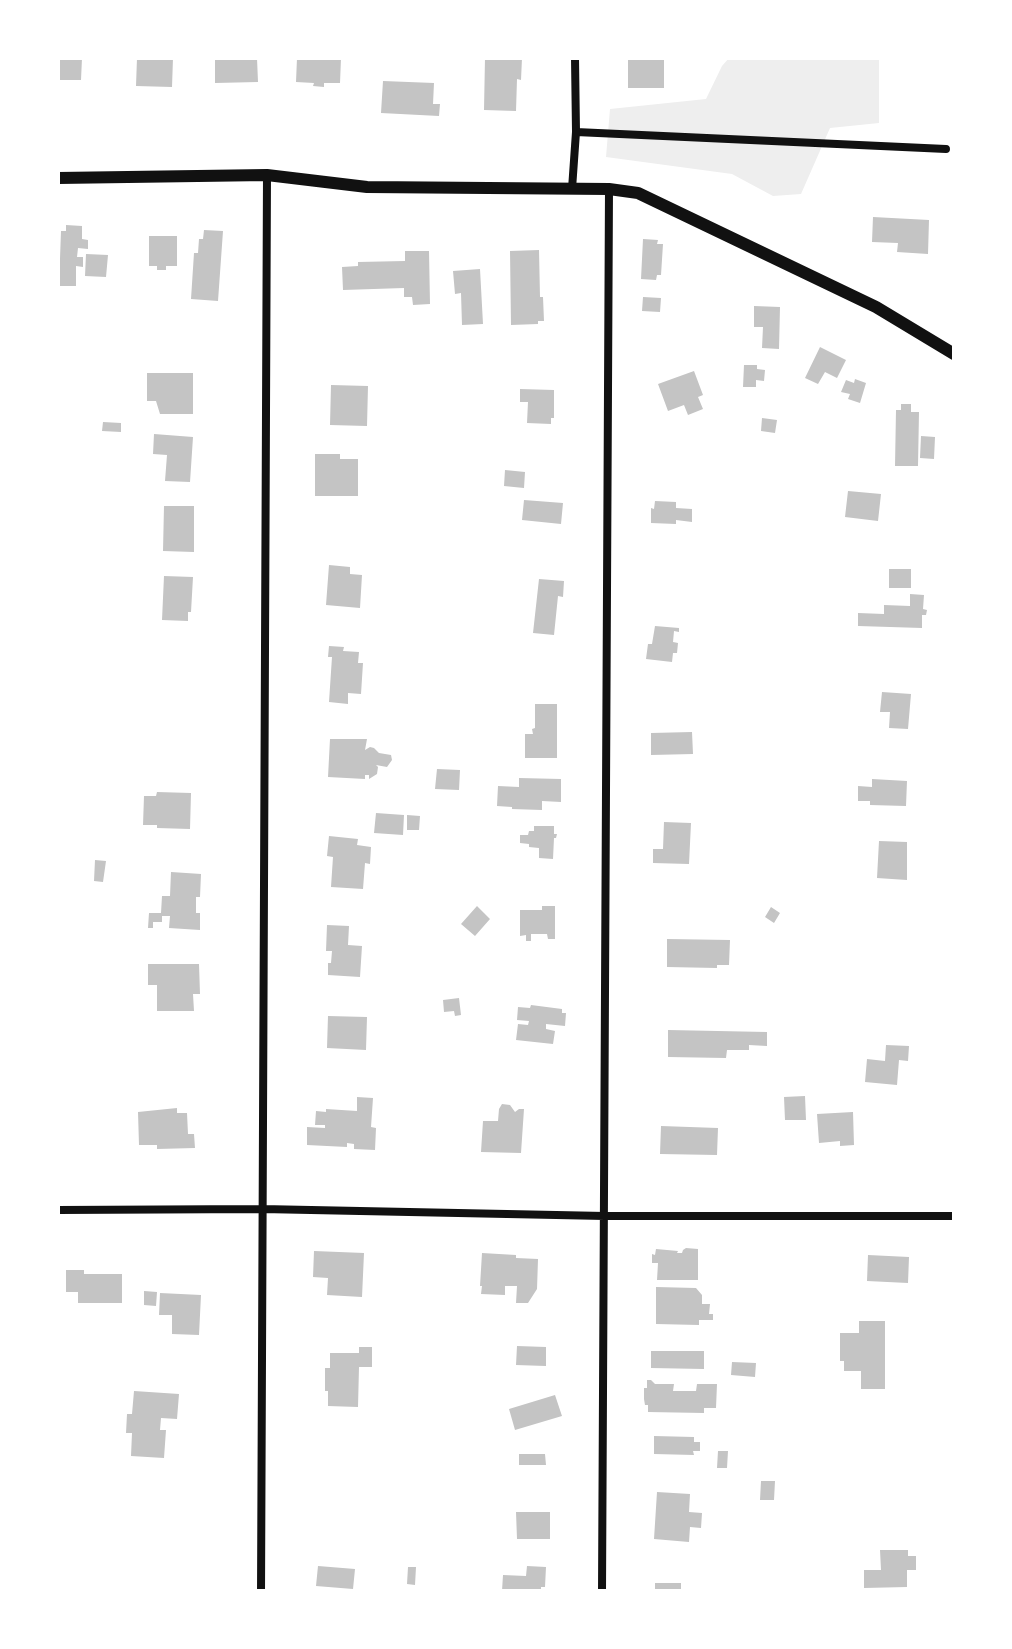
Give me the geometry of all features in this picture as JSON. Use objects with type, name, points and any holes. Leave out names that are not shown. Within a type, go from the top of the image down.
[{"type":"street","points":[[572,189],[576,132],[575,58]]},
{"type":"street","points":[[576,132],[946,149]]},
{"type":"street","points":[[261,1591],[267,175]]},
{"type":"street","points":[[58,178],[267,175],[367,187],[609,189],[638,193],[876,307],[954,354]]},
{"type":"street","points":[[602,1591],[609,189]]},
{"type":"street","points":[[58,1210],[954,1216]]},
{"type":"shaded area","points":[[729,58],[879,58],[879,123],[830,128],[801,194],[773,196],[732,174],[606,157],[610,109],[706,99]]},
{"type":"building","points":[[58,58],[82,58],[81,80],[58,80]]},
{"type":"building","points":[[137,58],[173,58],[172,87],[136,86]]},
{"type":"building","points":[[215,58],[257,58],[258,82],[215,83]]},
{"type":"building","points":[[297,58],[341,58],[340,83],[324,83],[324,87],[296,82]]},
{"type":"building","points":[[485,58],[522,58],[521,80],[517,79],[516,111],[484,110]]},
{"type":"building","points":[[628,58],[664,58],[664,88],[628,88]]},
{"type":"building","points":[[383,81],[434,83],[433,104],[440,104],[439,116],[381,113]]},
{"type":"building","points":[[873,217],[929,220],[928,254],[897,252],[898,243],[872,242]]},
{"type":"building","points":[[66,225],[82,226],[82,239],[88,240],[88,249],[78,248],[77,257],[83,257],[83,267],[76,266],[76,286],[59,286],[61,231],[66,231]]},
{"type":"building","points":[[204,230],[223,231],[218,301],[191,299],[194,253],[198,253],[199,239],[203,239]]},
{"type":"building","points":[[149,236],[177,236],[177,266],[157,270],[157,266],[149,266]]},
{"type":"building","points":[[643,239],[658,240],[657,244],[663,244],[661,275],[657,275],[656,280],[641,279]]},
{"type":"building","points":[[539,250],[544,321],[511,325],[510,251]]},
{"type":"building","points":[[405,251],[429,251],[430,304],[413,305],[412,297],[404,297],[404,288],[343,290],[342,267],[358,266],[358,262],[405,261]]},
{"type":"building","points":[[86,254],[108,255],[106,277],[85,276]]},
{"type":"building","points":[[480,269],[483,324],[462,325],[461,293],[455,294],[453,271]]},
{"type":"building","points":[[643,297],[661,298],[660,312],[642,311]]},
{"type":"building","points":[[754,306],[780,307],[779,349],[762,348],[763,327],[754,327]]},
{"type":"building","points":[[820,347],[846,360],[837,378],[825,372],[818,384],[805,378]]},
{"type":"building","points":[[744,365],[757,365],[757,369],[765,370],[764,381],[756,380],[756,387],[743,387]]},
{"type":"building","points":[[694,371],[703,395],[698,397],[703,409],[688,415],[684,405],[668,411],[658,384]]},
{"type":"building","points":[[147,373],[193,373],[193,414],[160,414],[156,401],[147,401]]},
{"type":"building","points":[[855,379],[866,383],[860,403],[848,399],[850,394],[841,392],[846,380],[854,383]]},
{"type":"building","points":[[331,385],[368,386],[367,426],[330,425]]},
{"type":"building","points":[[520,389],[554,390],[554,418],[551,418],[551,424],[527,423],[528,402],[520,402]]},
{"type":"building","points":[[901,404],[911,404],[911,412],[919,412],[918,466],[895,466],[896,410],[901,410]]},
{"type":"building","points":[[762,418],[777,420],[775,433],[761,431]]},
{"type":"building","points":[[103,422],[121,423],[121,432],[102,431]]},
{"type":"building","points":[[154,434],[193,437],[190,482],[165,481],[167,455],[153,454]]},
{"type":"building","points":[[921,436],[935,437],[934,459],[920,458]]},
{"type":"building","points":[[315,454],[340,454],[340,459],[358,459],[358,496],[315,496]]},
{"type":"building","points":[[505,470],[525,472],[524,488],[504,486]]},
{"type":"building","points":[[848,491],[881,494],[878,521],[845,517]]},
{"type":"building","points":[[524,500],[563,503],[561,524],[522,520]]},
{"type":"building","points":[[655,501],[676,502],[676,508],[692,509],[692,522],[651,523],[651,508],[654,509]]},
{"type":"building","points":[[164,506],[194,506],[194,552],[163,551]]},
{"type":"building","points":[[329,565],[350,567],[350,574],[362,575],[360,608],[326,605]]},
{"type":"building","points":[[889,569],[911,569],[911,588],[889,588]]},
{"type":"building","points":[[164,576],[193,577],[188,621],[162,620]]},
{"type":"building","points":[[539,579],[564,581],[563,597],[558,596],[554,635],[533,633]]},
{"type":"building","points":[[910,594],[924,595],[923,609],[927,610],[926,615],[922,615],[922,628],[858,626],[858,613],[884,614],[884,605],[910,606]]},
{"type":"building","points":[[655,626],[679,628],[679,632],[674,631],[673,642],[678,643],[672,662],[646,659]]},
{"type":"building","points":[[329,646],[359,652],[358,663],[363,663],[361,694],[348,693],[348,704],[329,702],[332,657],[328,657]]},
{"type":"building","points":[[882,692],[911,694],[908,729],[889,728],[890,712],[880,712]]},
{"type":"building","points":[[535,704],[557,704],[557,758],[525,758],[525,734],[533,734],[532,729],[535,728]]},
{"type":"building","points":[[692,732],[693,754],[651,755],[651,733]]},
{"type":"building","points":[[330,739],[367,739],[365,750],[374,748],[379,753],[391,755],[392,760],[387,767],[376,765],[377,774],[369,779],[369,775],[365,775],[365,779],[328,777]]},
{"type":"building","points":[[437,769],[460,770],[459,790],[435,789]]},
{"type":"building","points":[[519,778],[561,779],[561,802],[542,801],[542,810],[497,806],[498,786],[519,787]]},
{"type":"building","points":[[872,779],[907,781],[906,806],[870,805],[870,801],[858,801],[858,786],[872,787]]},
{"type":"building","points":[[157,792],[191,793],[190,829],[143,825],[144,796],[156,796]]},
{"type":"building","points":[[376,813],[404,815],[403,835],[374,833]]},
{"type":"building","points":[[407,815],[420,816],[419,830],[407,830]]},
{"type":"building","points":[[664,822],[691,823],[689,864],[653,863],[653,849],[663,849]]},
{"type":"building","points":[[534,826],[554,826],[554,834],[557,834],[553,859],[539,858],[539,848],[520,843],[520,835],[528,835],[529,831],[534,831]]},
{"type":"building","points":[[329,836],[358,839],[357,845],[371,847],[370,864],[365,863],[363,889],[331,887],[333,857],[327,856]]},
{"type":"building","points":[[879,841],[907,842],[907,880],[877,878]]},
{"type":"building","points":[[95,860],[106,861],[103,882],[94,881]]},
{"type":"building","points":[[171,872],[201,874],[200,897],[196,897],[200,930],[169,928],[170,916],[162,916],[162,922],[153,922],[153,928],[148,928],[149,913],[161,913],[162,896],[170,896]]},
{"type":"building","points":[[477,906],[490,919],[475,936],[461,924]]},
{"type":"building","points":[[542,906],[555,906],[555,939],[548,939],[547,934],[531,934],[531,941],[526,941],[526,935],[520,936],[520,910],[542,910]]},
{"type":"building","points":[[771,907],[780,913],[774,923],[765,917]]},
{"type":"building","points":[[327,925],[349,926],[348,945],[362,946],[360,977],[328,975],[332,951],[326,951]]},
{"type":"building","points":[[667,939],[730,940],[729,965],[717,965],[717,968],[667,967]]},
{"type":"building","points":[[148,964],[199,964],[200,994],[193,994],[194,1011],[157,1011],[157,985],[148,985]]},
{"type":"building","points":[[459,998],[461,1015],[455,1016],[454,1011],[444,1012],[443,1000]]},
{"type":"building","points":[[531,1005],[562,1009],[562,1013],[566,1013],[565,1026],[546,1024],[546,1029],[555,1031],[553,1044],[516,1040],[518,1024],[528,1025],[529,1021],[517,1020],[518,1007],[530,1008]]},
{"type":"building","points":[[328,1016],[367,1017],[366,1050],[327,1048]]},
{"type":"building","points":[[668,1030],[767,1032],[767,1046],[749,1045],[749,1050],[727,1050],[726,1058],[668,1057]]},
{"type":"building","points":[[886,1045],[909,1046],[908,1061],[899,1060],[897,1085],[865,1082],[867,1059],[885,1061]]},
{"type":"building","points":[[805,1096],[806,1120],[785,1120],[784,1097]]},
{"type":"building","points":[[357,1097],[373,1098],[371,1127],[376,1128],[375,1150],[354,1149],[354,1144],[347,1143],[347,1147],[307,1145],[307,1127],[325,1128],[325,1125],[315,1125],[316,1111],[357,1111]]},
{"type":"building","points":[[502,1104],[510,1105],[515,1112],[524,1109],[521,1153],[481,1152],[483,1121],[498,1121]]},
{"type":"building","points":[[177,1108],[177,1113],[187,1113],[188,1134],[194,1134],[195,1148],[157,1149],[157,1145],[139,1145],[138,1112]]},
{"type":"building","points":[[853,1112],[854,1145],[840,1146],[840,1141],[819,1143],[817,1114]]},
{"type":"building","points":[[661,1126],[718,1128],[717,1155],[660,1154]]},
{"type":"building","points":[[686,1248],[698,1249],[698,1280],[657,1280],[658,1263],[652,1263],[652,1254],[655,1255],[656,1249],[682,1253]]},
{"type":"building","points":[[314,1251],[364,1253],[362,1297],[327,1295],[328,1278],[313,1277]]},
{"type":"building","points":[[482,1253],[538,1259],[537,1289],[528,1303],[516,1303],[517,1286],[505,1286],[505,1295],[481,1294]]},
{"type":"building","points":[[868,1255],[909,1257],[908,1283],[867,1281]]},
{"type":"building","points":[[66,1270],[84,1270],[84,1274],[122,1274],[122,1303],[78,1303],[78,1292],[66,1292]]},
{"type":"building","points":[[656,1287],[696,1288],[702,1295],[702,1304],[710,1304],[709,1314],[713,1314],[713,1320],[699,1320],[699,1325],[656,1324]]},
{"type":"building","points":[[144,1291],[157,1292],[156,1306],[144,1305]]},
{"type":"building","points":[[160,1293],[201,1295],[199,1335],[172,1334],[172,1315],[159,1315]]},
{"type":"building","points":[[859,1321],[885,1321],[885,1389],[861,1389],[861,1371],[844,1371],[844,1361],[840,1361],[840,1333],[859,1333]]},
{"type":"building","points":[[517,1346],[546,1347],[546,1366],[516,1365]]},
{"type":"building","points":[[359,1347],[372,1347],[372,1367],[359,1367],[358,1407],[328,1406],[325,1368],[330,1368],[330,1353],[359,1353]]},
{"type":"building","points":[[651,1351],[704,1351],[704,1369],[651,1368]]},
{"type":"building","points":[[732,1362],[756,1363],[755,1377],[731,1375]]},
{"type":"building","points":[[647,1380],[655,1384],[674,1384],[673,1391],[696,1391],[697,1384],[717,1384],[716,1408],[704,1408],[704,1413],[648,1412],[644,1399]]},
{"type":"building","points":[[134,1391],[179,1394],[177,1419],[161,1418],[160,1430],[166,1430],[164,1458],[131,1456],[132,1433],[126,1433],[127,1414],[132,1414]]},
{"type":"building","points":[[555,1395],[562,1416],[515,1430],[509,1409]]},
{"type":"building","points":[[654,1436],[694,1437],[694,1442],[700,1442],[700,1451],[693,1451],[694,1455],[654,1454]]},
{"type":"building","points":[[718,1451],[728,1451],[727,1468],[717,1468]]},
{"type":"building","points":[[519,1454],[545,1454],[546,1465],[519,1465]]},
{"type":"building","points":[[761,1481],[775,1481],[774,1500],[760,1500]]},
{"type":"building","points":[[657,1492],[690,1494],[689,1512],[702,1513],[701,1528],[690,1527],[689,1542],[654,1539]]},
{"type":"building","points":[[516,1512],[550,1512],[550,1539],[517,1539]]},
{"type":"building","points":[[880,1550],[908,1550],[908,1556],[916,1556],[916,1570],[907,1570],[907,1587],[864,1588],[864,1570],[881,1570]]},
{"type":"building","points":[[318,1566],[355,1569],[353,1589],[316,1586]]},
{"type":"building","points":[[527,1566],[546,1567],[545,1587],[541,1587],[541,1591],[502,1591],[503,1575],[526,1576]]},
{"type":"building","points":[[408,1567],[416,1567],[415,1585],[407,1584]]},
{"type":"building","points":[[655,1583],[681,1583],[681,1591],[655,1591]]}]
